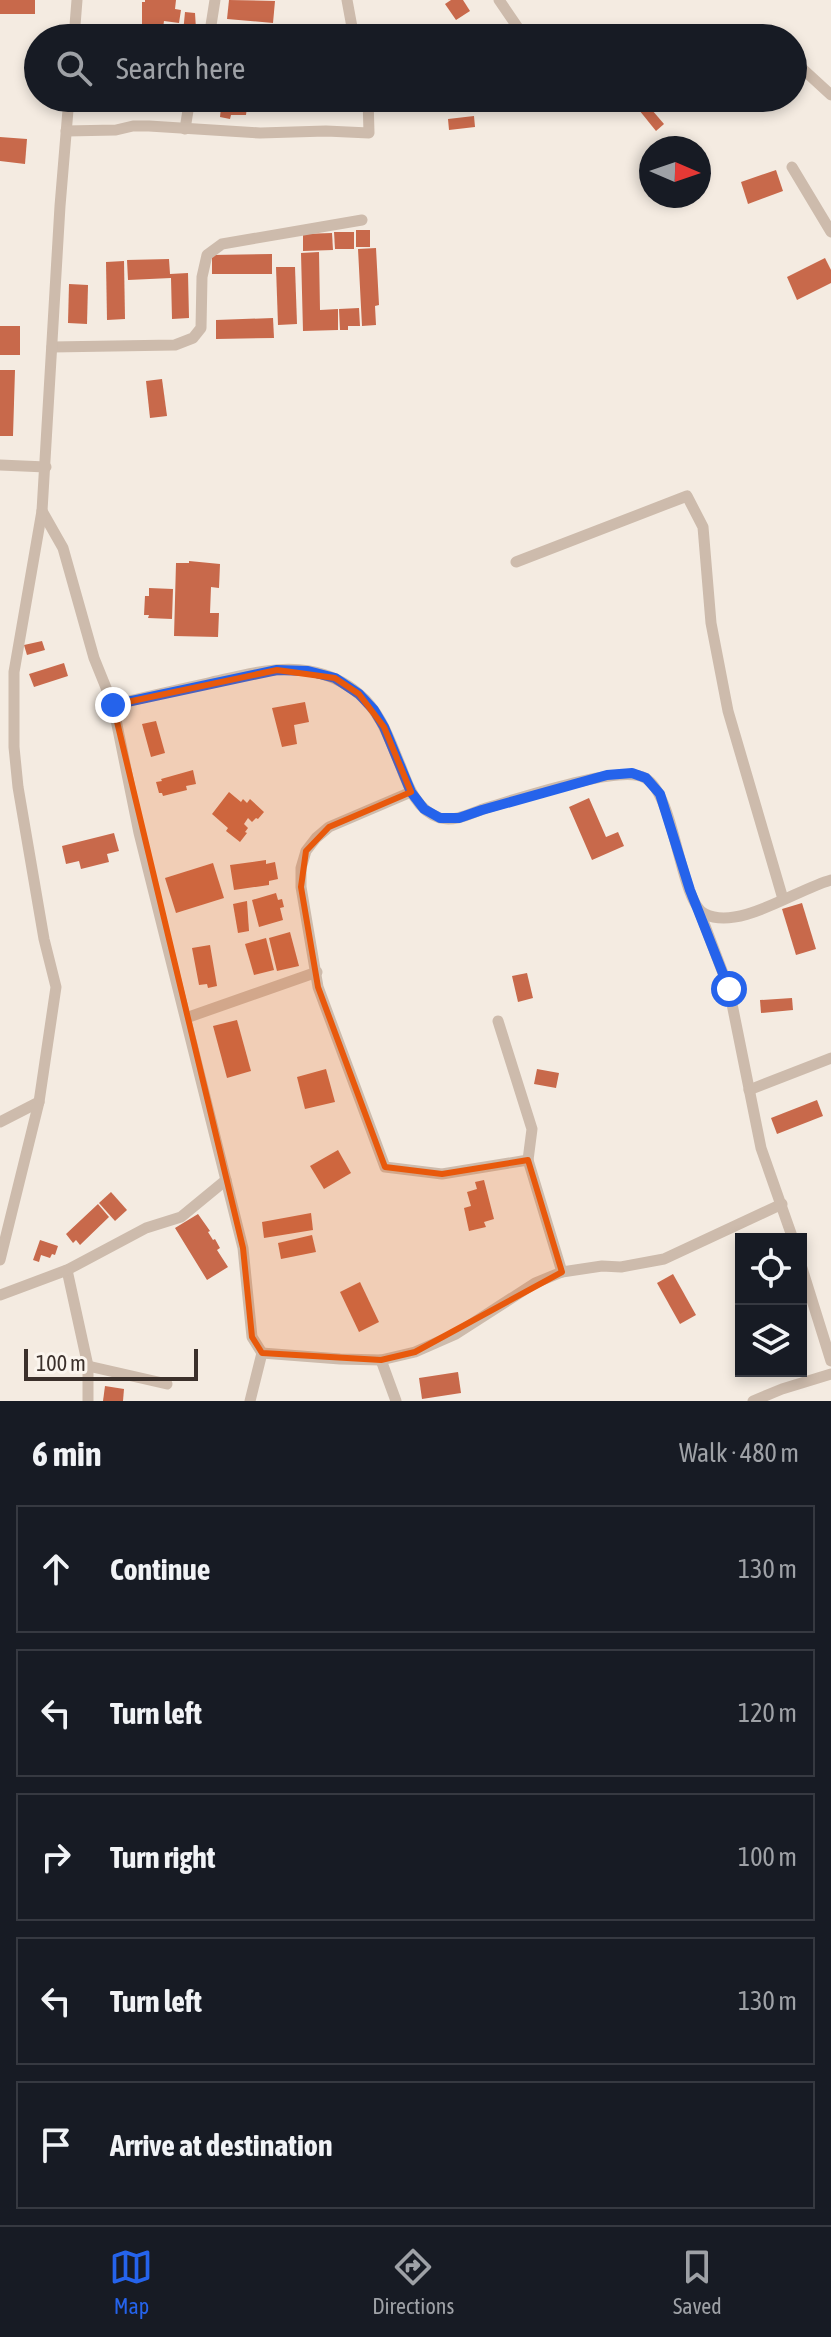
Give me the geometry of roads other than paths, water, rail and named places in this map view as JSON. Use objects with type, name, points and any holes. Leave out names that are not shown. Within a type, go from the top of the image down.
[{"type":"street","points":[[75,24],[77,0]]},
{"type":"street","points":[[211,24],[215,0]]},
{"type":"street","points":[[347,0],[351,24]]},
{"type":"street","points":[[499,0],[515,24]]},
{"type":"street","points":[[807,73],[831,95]]},
{"type":"street","points":[[0,1260],[39,1102],[56,987],[44,939],[18,787],[14,747],[14,672],[42,511],[68,112]]},
{"type":"street","points":[[185,129],[188,112]]},
{"type":"street","points":[[66,131],[116,130],[133,126],[260,133],[369,133],[368,112]]},
{"type":"street","points":[[792,167],[831,232]]},
{"type":"street","points":[[52,347],[175,345],[193,338],[201,328],[202,277],[207,255],[222,244],[362,220]]},
{"type":"street","points":[[0,465],[46,467]]},
{"type":"street","points":[[516,562],[687,496],[703,527],[711,623],[728,711],[783,899]]},
{"type":"street","points":[[42,511],[63,548],[94,658],[113,705],[139,833],[245,1260],[252,1337],[262,1353],[250,1401]]},
{"type":"street","points":[[113,705],[277,670],[308,671],[335,678],[359,694],[374,710],[411,792],[424,809],[440,818],[459,818],[607,775],[632,773],[646,778],[660,794],[690,890],[729,989],[761,1148],[791,1233]]},
{"type":"street","points":[[411,792],[329,827],[306,851],[301,868],[301,887],[318,987],[385,1167],[442,1174],[528,1160]]},
{"type":"street","points":[[699,909],[706,915],[724,917],[760,911],[831,880]]},
{"type":"street","points":[[186,1018],[317,972]]},
{"type":"street","points":[[498,1021],[532,1129],[528,1160],[562,1272]]},
{"type":"street","points":[[749,1090],[831,1058]]},
{"type":"street","points":[[0,1122],[39,1102]]},
{"type":"street","points":[[0,1295],[67,1270],[146,1228],[181,1217],[226,1180]]},
{"type":"street","points":[[262,1353],[381,1360],[415,1352],[456,1334],[535,1283],[562,1272],[602,1266],[621,1267],[664,1259],[782,1204]]},
{"type":"street","points":[[67,1270],[88,1366],[88,1401]]},
{"type":"street","points":[[807,1284],[831,1361]]},
{"type":"street","points":[[381,1360],[396,1401]]},
{"type":"street","points":[[88,1366],[167,1384]]},
{"type":"street","points":[[753,1401],[831,1374]]}]
